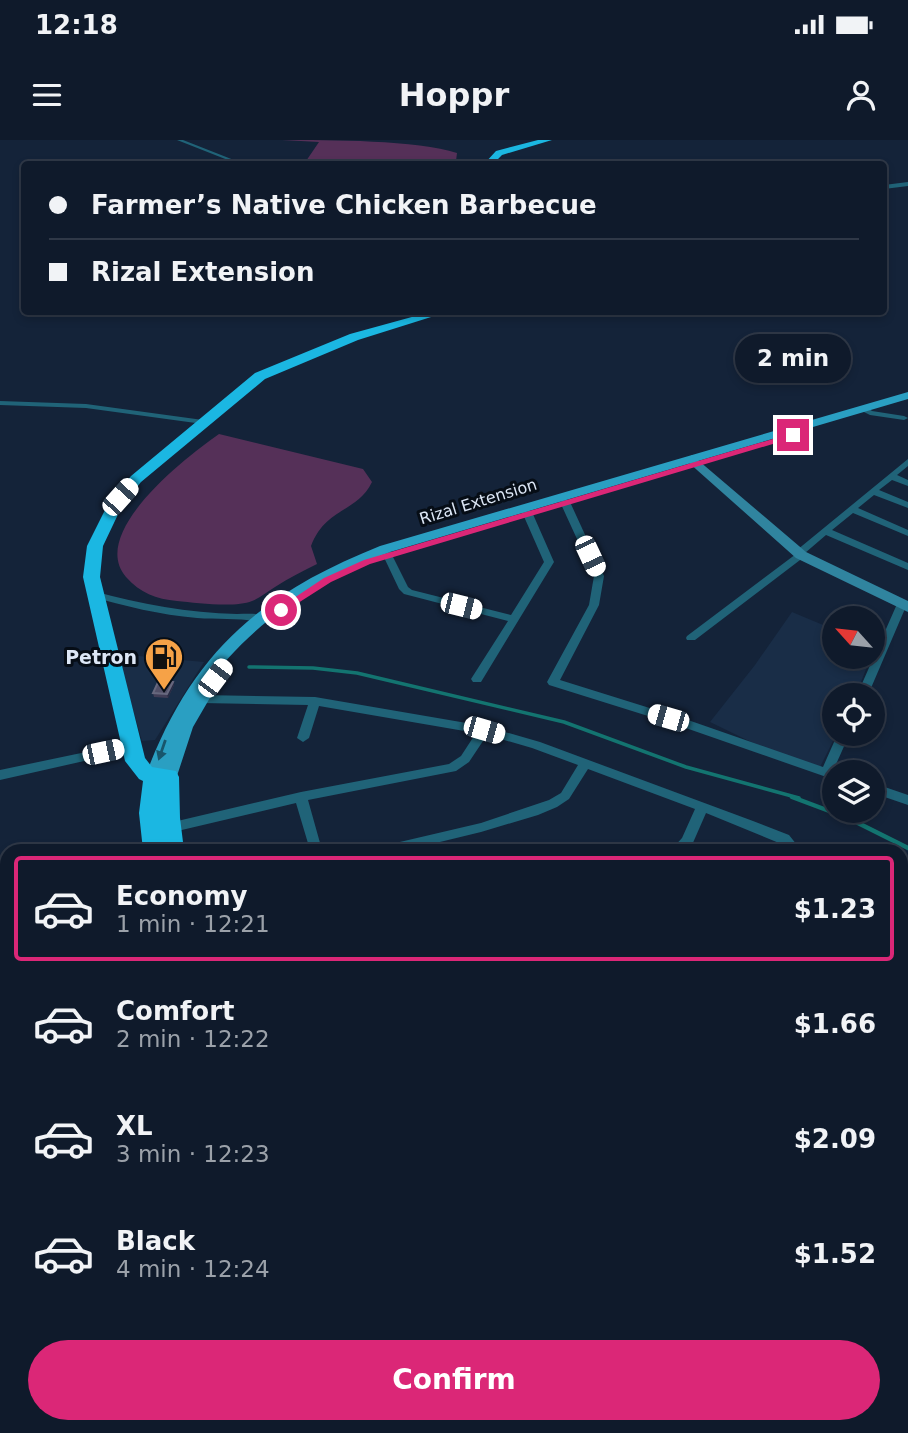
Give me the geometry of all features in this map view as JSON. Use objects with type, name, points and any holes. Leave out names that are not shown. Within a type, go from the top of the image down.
[{"type":"highway","points":[[491,161],[499,153],[548,140]]},
{"type":"highway","points":[[162,777],[140,768],[129,747],[93,594],[90,576],[92,559],[97,537],[110,510],[136,479],[249,384],[271,369],[355,337],[431,315]]},
{"type":"highway","points":[[162,777],[172,844]]},
{"type":"highway","points":[[154,844],[150,796],[162,777]]},
{"type":"main road","name":"Rizal Extension","points":[[162,777],[166,740],[188,698],[221,653],[263,619],[327,580],[386,552],[873,408],[908,395]]},
{"type":"main road","name":"Rizal Extension","points":[[873,408],[908,401]]},
{"type":"main road","name":"Rizal Extension","points":[[386,552],[565,502],[695,461]]},
{"type":"main road","name":"Rizal Extension","points":[[162,777],[201,699],[225,664],[263,619]]},
{"type":"street","points":[[179,140],[233,161]]},
{"type":"street","points":[[887,187],[908,184]]},
{"type":"street","points":[[0,403],[86,406],[203,422]]},
{"type":"street","points":[[873,408],[906,419]]},
{"type":"street","points":[[873,408],[906,419]]},
{"type":"street","points":[[695,461],[800,553],[905,605],[868,683]]},
{"type":"street","points":[[691,638],[800,553],[908,462]]},
{"type":"street","points":[[891,476],[908,483]]},
{"type":"street","points":[[873,491],[908,505]]},
{"type":"street","points":[[565,502],[599,576],[594,605],[553,682],[684,723],[822,771]]},
{"type":"street","points":[[852,509],[908,533]]},
{"type":"street","points":[[477,679],[549,562],[527,512]]},
{"type":"street","points":[[825,531],[908,567]]},
{"type":"street","points":[[386,552],[408,592],[514,619]]},
{"type":"street","points":[[93,594],[171,613],[263,619]]},
{"type":"street","points":[[201,699],[315,701],[484,730],[585,763],[776,835],[787,844]]},
{"type":"street","points":[[303,738],[315,701]]},
{"type":"street","points":[[169,828],[301,797],[452,768],[464,760],[484,730]]},
{"type":"street","points":[[0,775],[129,747]]},
{"type":"street","points":[[410,844],[520,816],[555,803],[566,795],[585,763]]},
{"type":"street","points":[[885,792],[908,800]]},
{"type":"street","points":[[301,797],[314,844]]},
{"type":"street","points":[[684,844],[702,807]]},
{"type":"shaded area","points":[[282,140],[420,145],[457,153],[456,161],[306,161],[319,142]]},
{"type":"shaded area","points":[[219,434],[363,469],[372,482],[358,500],[333,517],[317,533],[311,546],[317,564],[255,600],[216,604],[155,597],[126,577],[118,559],[120,539],[130,518],[146,498],[185,460]]},
{"type":"shaded area","points":[[792,612],[822,625],[822,669],[866,669],[861,683],[822,683],[822,746],[830,746],[819,769],[774,753],[710,722]]},
{"type":"shaded area","points":[[117,654],[204,662],[155,740],[142,741]]},
{"type":"building","points":[[159,680],[173,682],[167,694],[153,693]]},
{"type":"waterway","points":[[249,667],[313,668],[357,673],[564,722],[686,767],[799,798]]},
{"type":"waterway","points":[[792,797],[848,818],[900,844]]},
{"type":"place","name":"Petron","points":[[164,691]]},
{"type":"route","points":[[281,610],[327,580],[367,562],[527,512],[793,435]]}]
